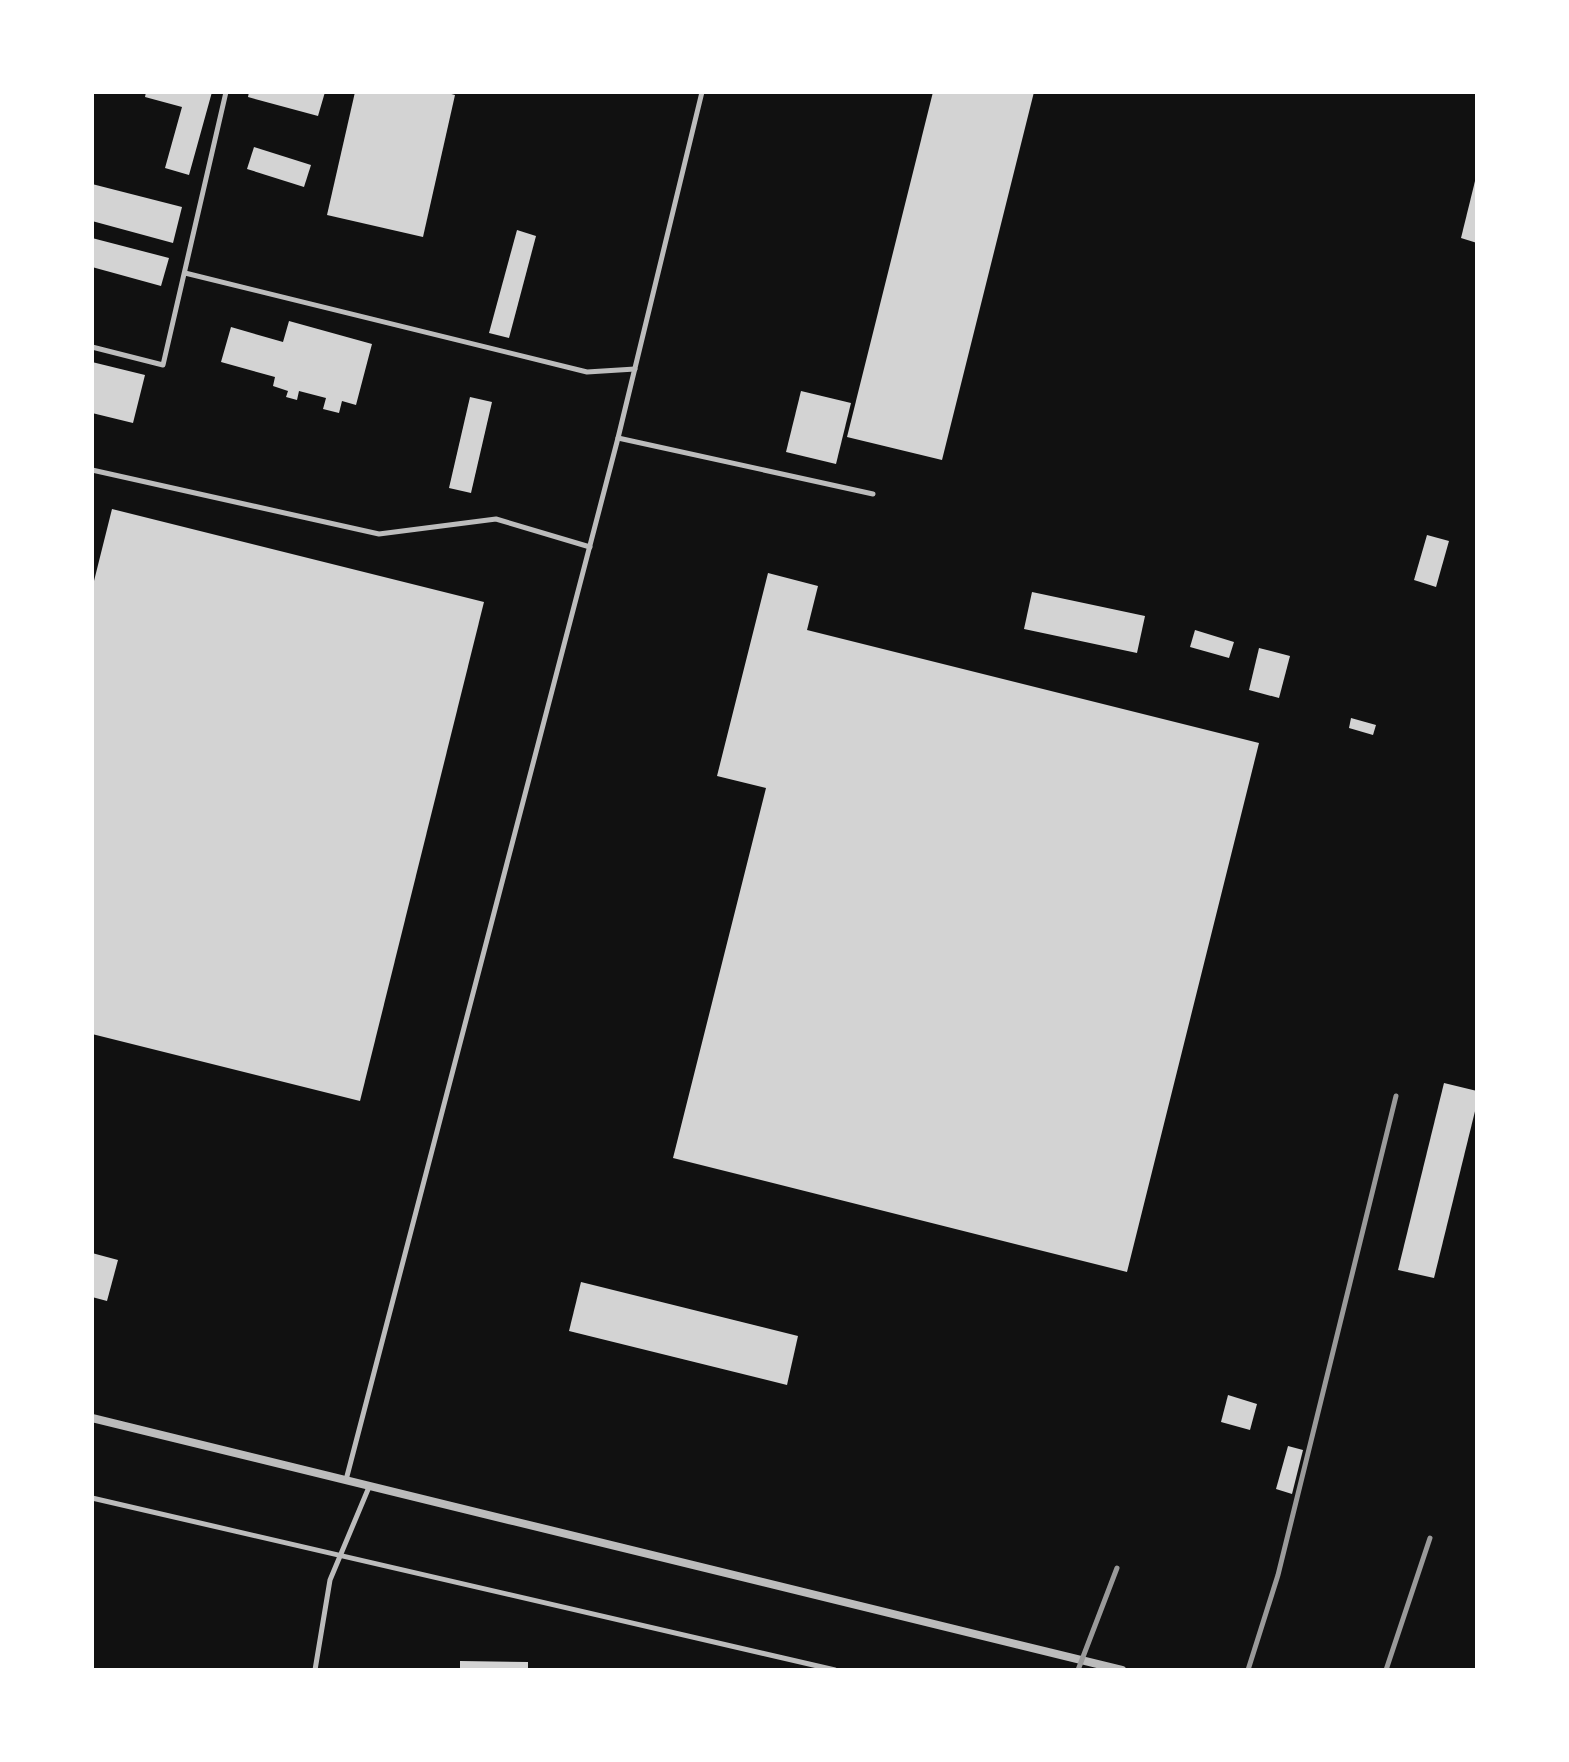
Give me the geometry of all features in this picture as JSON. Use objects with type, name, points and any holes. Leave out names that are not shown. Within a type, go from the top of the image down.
[{"type":"street","points":[[92,1418],[1122,1670]]},
{"type":"lane","points":[[92,347],[163,365],[226,92]]},
{"type":"lane","points":[[346,1480],[618,438],[702,92]]},
{"type":"lane","points":[[185,273],[587,372],[635,369]]},
{"type":"lane","points":[[618,438],[873,494]]},
{"type":"lane","points":[[92,470],[379,534],[496,519],[590,547]]},
{"type":"lane","points":[[315,1670],[330,1580],[370,1486]]},
{"type":"lane","points":[[92,1498],[835,1670]]},
{"type":"building","points":[[146,92],[212,92],[189,175],[165,168],[182,107],[145,97]]},
{"type":"building","points":[[249,92],[325,92],[318,116],[248,97]]},
{"type":"building","points":[[355,92],[444,92],[455,95],[423,237],[327,215]]},
{"type":"building","points":[[933,92],[1034,92],[942,460],[847,437]]},
{"type":"building","points":[[254,147],[311,165],[304,187],[247,169]]},
{"type":"building","points":[[1477,177],[1477,243],[1461,238]]},
{"type":"building","points":[[92,184],[182,207],[173,243],[92,221]]},
{"type":"building","points":[[517,230],[536,236],[509,338],[489,333]]},
{"type":"building","points":[[92,238],[169,258],[161,286],[92,267]]},
{"type":"building","points":[[289,321],[372,344],[356,405],[342,401],[339,413],[323,409],[326,398],[299,391],[297,400],[286,397],[288,391],[273,386],[275,377],[221,362],[231,327],[283,342]]},
{"type":"building","points":[[92,362],[145,375],[133,423],[92,413]]},
{"type":"building","points":[[801,391],[851,403],[836,464],[786,452]]},
{"type":"building","points":[[470,397],[492,402],[471,493],[449,488]]},
{"type":"building","points":[[112,509],[484,602],[360,1101],[92,1034],[92,589]]},
{"type":"building","points":[[1427,535],[1449,541],[1436,587],[1414,580]]},
{"type":"building","points":[[768,573],[818,586],[807,630],[1259,743],[1127,1272],[673,1158],[766,788],[717,776]]},
{"type":"building","points":[[1032,592],[1145,616],[1137,653],[1024,629]]},
{"type":"building","points":[[1195,630],[1234,642],[1229,658],[1190,647]]},
{"type":"building","points":[[1259,648],[1290,656],[1279,698],[1249,690]]},
{"type":"building","points":[[1351,718],[1376,725],[1373,735],[1349,728]]},
{"type":"building","points":[[1444,1083],[1477,1091],[1477,1103],[1434,1278],[1398,1270]]},
{"type":"building","points":[[92,1253],[118,1260],[107,1301],[92,1297]]},
{"type":"building","points":[[581,1282],[798,1336],[787,1385],[569,1331]]},
{"type":"building","points":[[1228,1395],[1257,1404],[1250,1430],[1221,1422]]},
{"type":"building","points":[[1288,1446],[1303,1450],[1292,1494],[1276,1489]]},
{"type":"building","points":[[460,1661],[528,1662],[528,1670],[460,1670]]},
{"type":"railway","points":[[1248,1670],[1278,1575],[1396,1096]]},
{"type":"railway","points":[[1386,1670],[1430,1538]]},
{"type":"railway","points":[[1078,1670],[1117,1568]]}]
